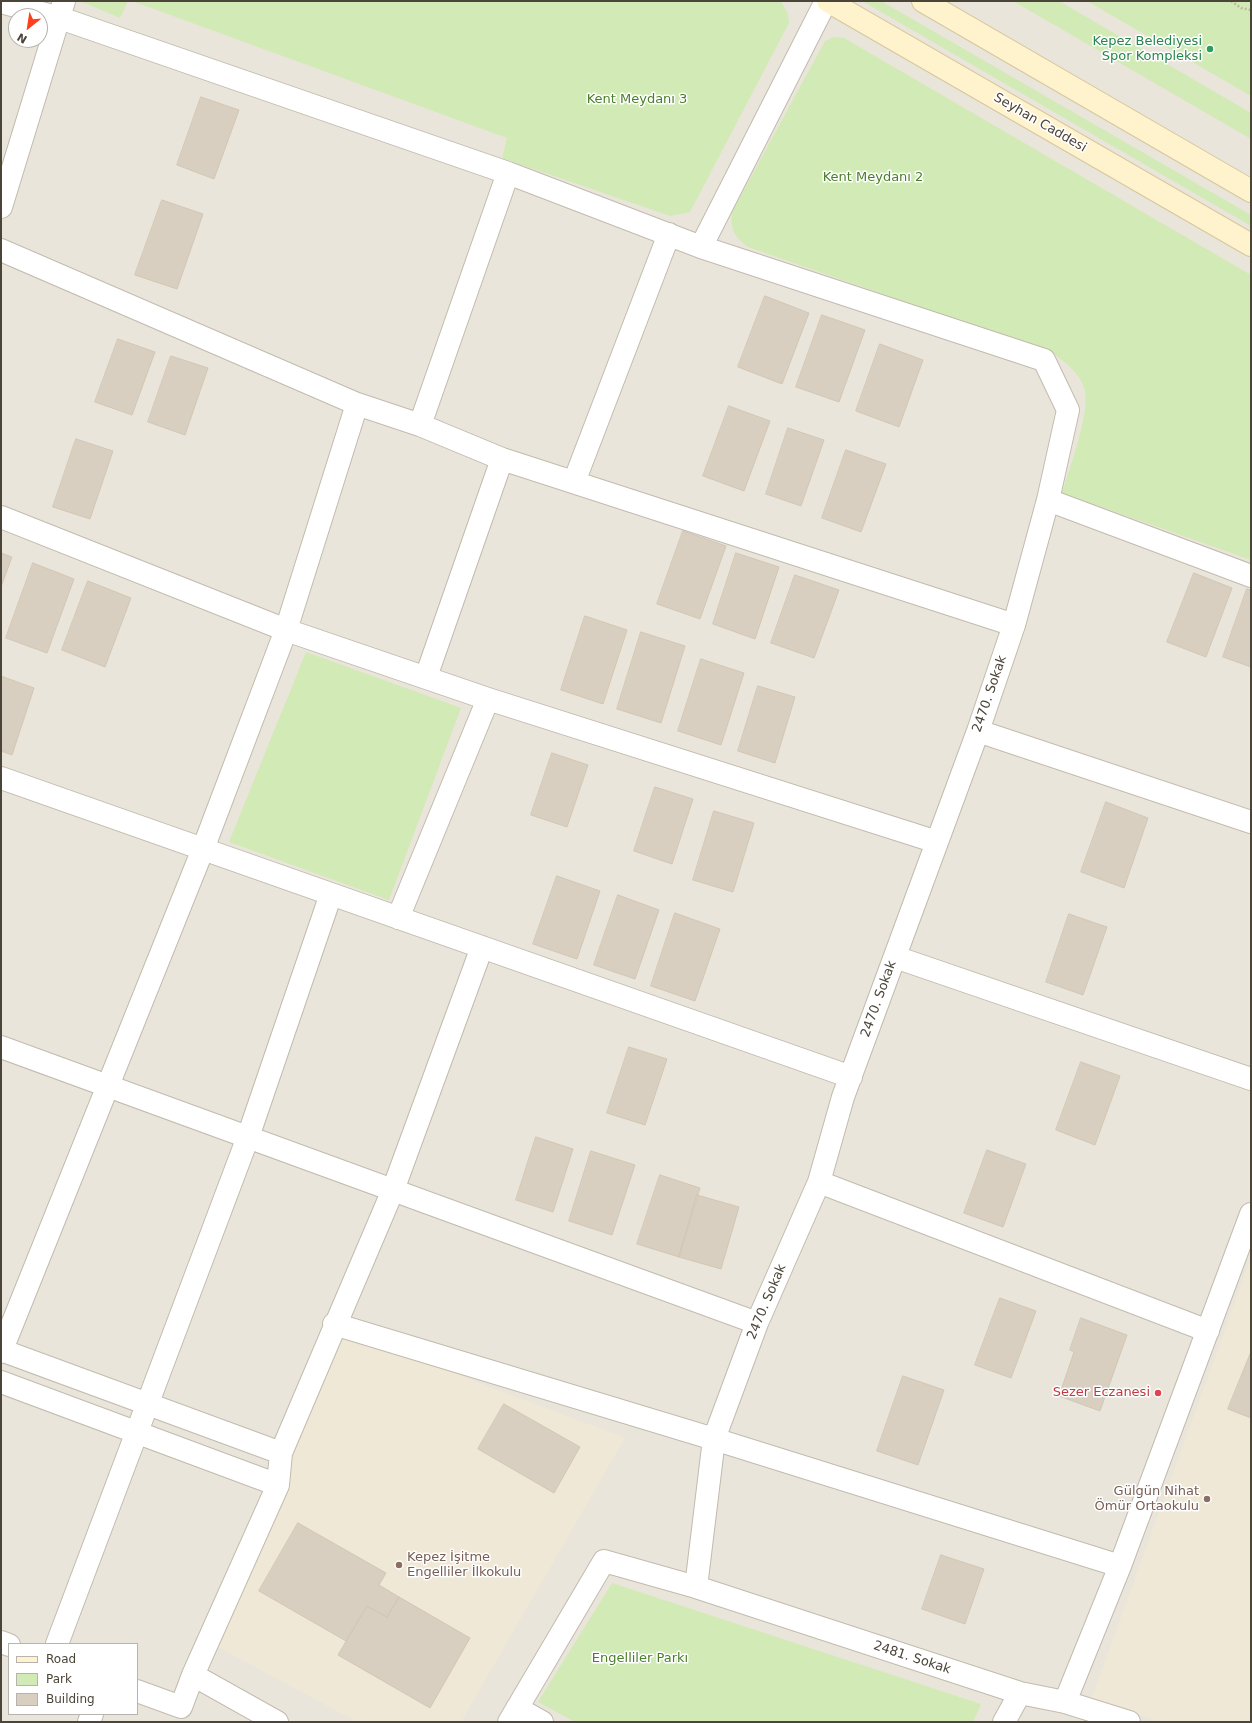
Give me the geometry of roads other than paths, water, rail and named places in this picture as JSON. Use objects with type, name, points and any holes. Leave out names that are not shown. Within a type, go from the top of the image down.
[{"type":"street","name":"Seyhan Caddesi","points":[[827,1],[1251,245]]},
{"type":"street","points":[[1,2],[62,10],[508,173],[701,247],[827,1]]},
{"type":"street","points":[[923,1],[1251,191]]},
{"type":"street","points":[[1,207],[62,10]]},
{"type":"street","points":[[420,424],[508,173]]},
{"type":"street","points":[[574,482],[669,234]]},
{"type":"street","name":"2470. Sokak","points":[[696,1587],[714,1440],[757,1323],[819,1182],[850,1077],[978,731],[1014,625],[1048,500],[1068,410],[1044,360],[701,247]]},
{"type":"street","points":[[1,250],[357,404],[420,424],[502,459],[1014,625]]},
{"type":"street","points":[[281,1453],[1,1351],[109,1086],[203,849],[286,630],[357,404]]},
{"type":"street","points":[[426,678],[502,459]]},
{"type":"street","points":[[1048,500],[1251,576]]},
{"type":"street","points":[[1,517],[286,630],[488,699],[937,842]]},
{"type":"street","points":[[398,918],[488,699]]},
{"type":"street","points":[[978,731],[1251,822]]},
{"type":"street","points":[[1,778],[850,1077]]},
{"type":"street","points":[[57,1643],[248,1137],[331,894]]},
{"type":"street","points":[[138,1691],[181,1707],[193,1675],[278,1485],[281,1453],[334,1324],[393,1190],[482,947]]},
{"type":"street","points":[[895,957],[1251,1079]]},
{"type":"street","points":[[1,1047],[757,1323]]},
{"type":"street","points":[[819,1182],[1208,1330]]},
{"type":"street","points":[[1066,1702],[1120,1566],[1251,1214]]},
{"type":"street","points":[[334,1324],[1120,1566]]},
{"type":"street","points":[[1,1382],[278,1485]]},
{"type":"street","name":"2481. Sokak","points":[[513,1715],[604,1561],[696,1587],[1020,1693],[1066,1702],[1129,1722]]},
{"type":"street","points":[[193,1675],[267,1720]]},
{"type":"street","points":[[1004,1722],[1020,1693]]},
{"type":"street","points":[[513,1715],[542,1722]]},
{"type":"place","name":"Kepez Belediyesi Spor Kompleksi","points":[[1210,49]]},
{"type":"place","name":"Sezer Eczanesi","points":[[1158,1393]]},
{"type":"place","name":"Gülgün Nihat Ömür Ortaokulu","points":[[1207,1499]]},
{"type":"place","name":"Kepez İşitme Engelliler İlkokulu","points":[[399,1565]]},
{"type":"park label","name":"Kent Meydanı 3","points":[[637,100]]},
{"type":"park label","name":"Kent Meydanı 2","points":[[873,178]]},
{"type":"park label","name":"Engelliler Parkı","points":[[640,1659]]}]
